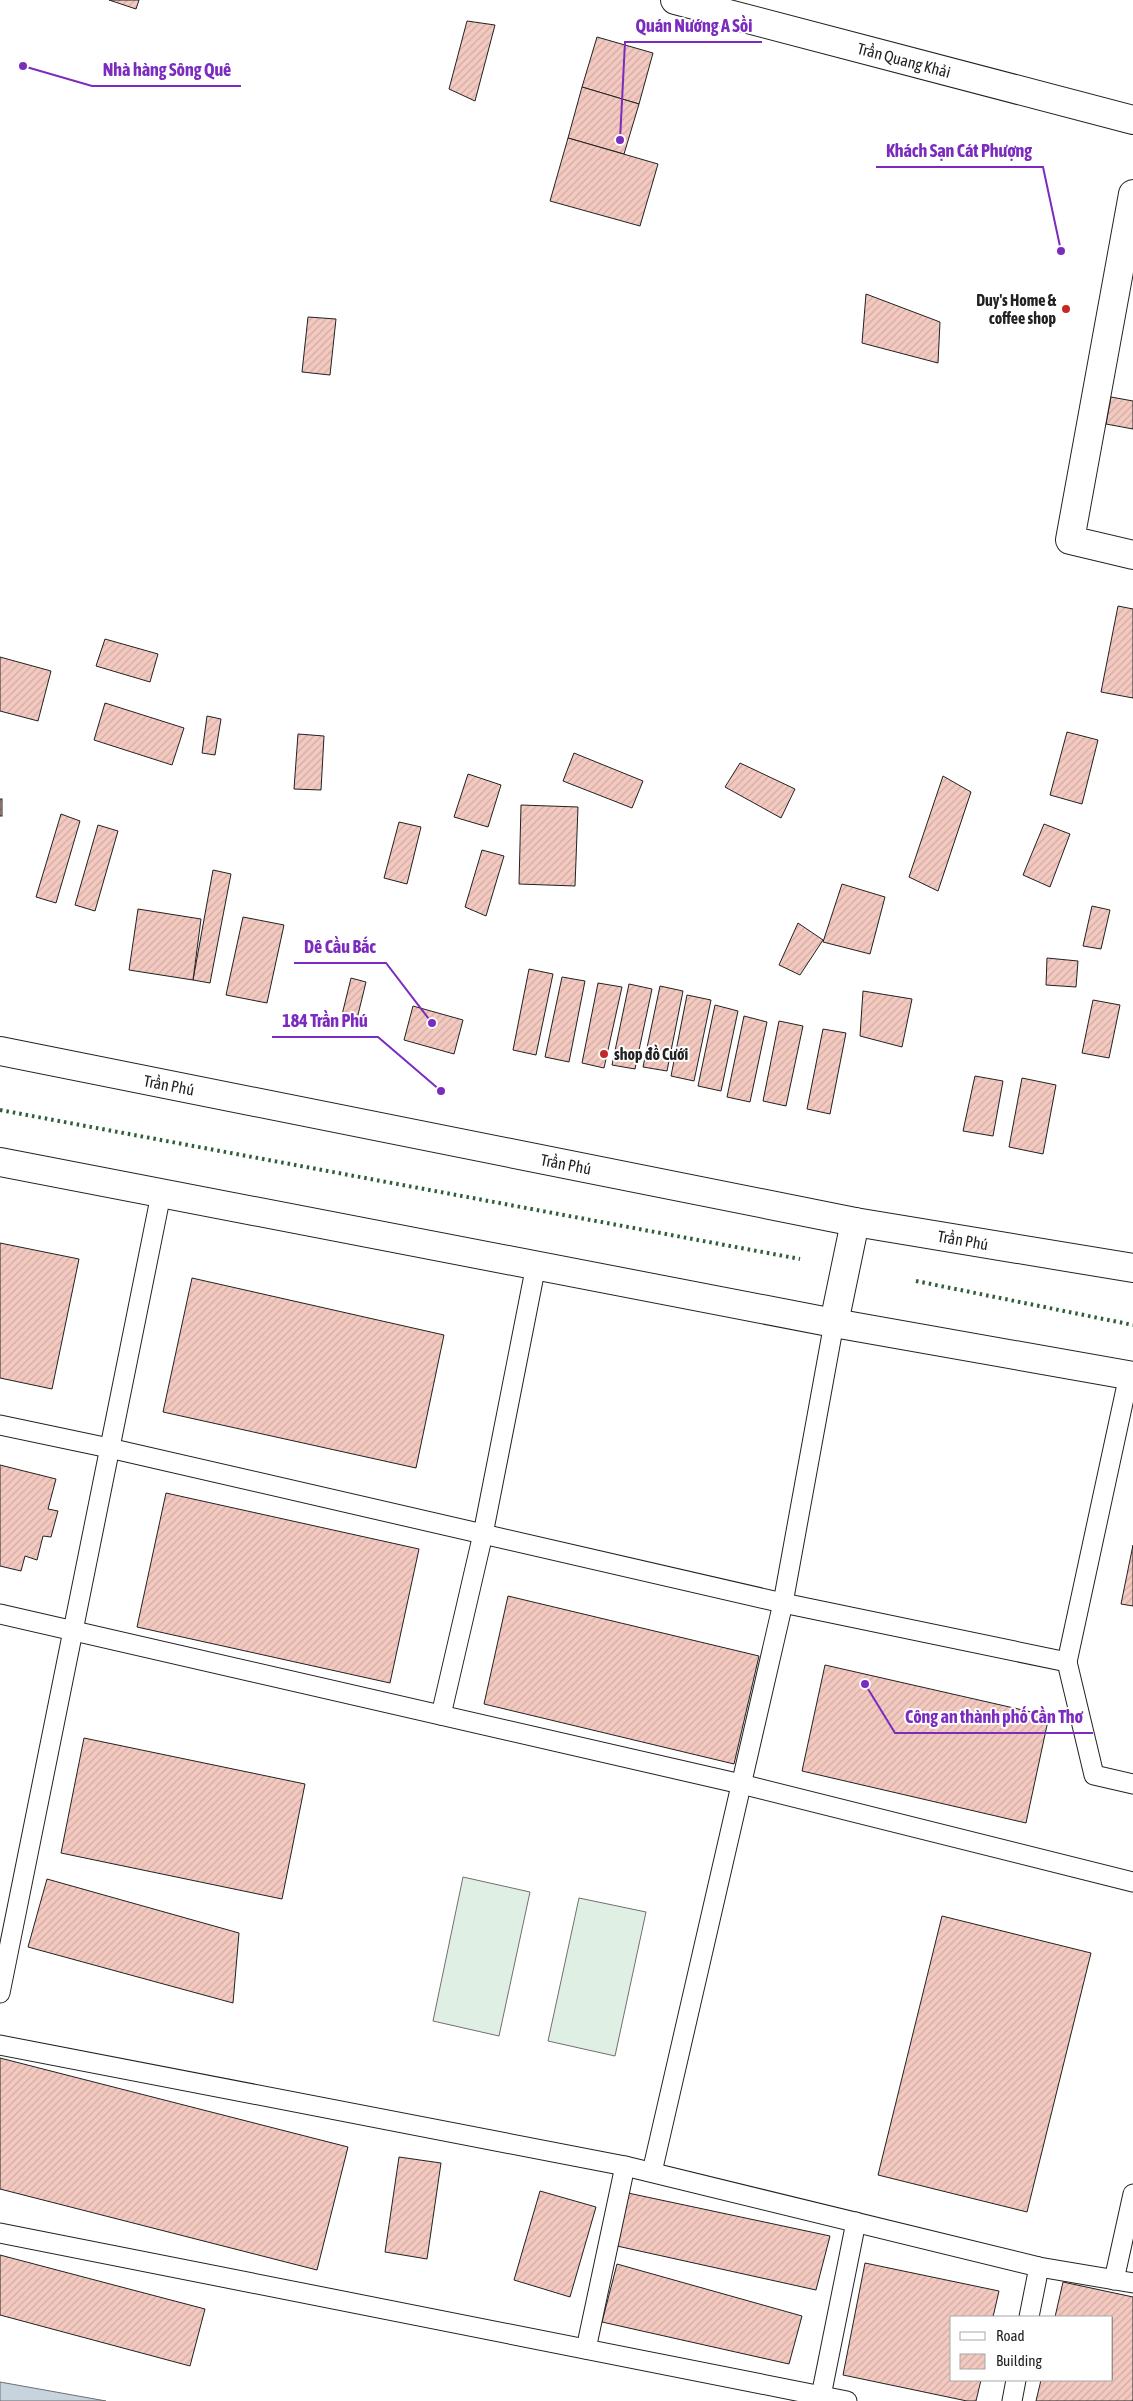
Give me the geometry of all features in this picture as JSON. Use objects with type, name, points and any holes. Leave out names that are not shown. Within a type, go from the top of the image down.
[{"type":"street","name":"Trần Quang Khải","points":[[675,0],[1133,120]]},
{"type":"street","points":[[1133,194],[1070,540],[1133,555]]},
{"type":"street","name":"Trần Phú","points":[[0,1051],[855,1222],[1133,1268]]},
{"type":"street","points":[[0,1162],[834,1323],[1131,1376]]},
{"type":"street","points":[[834,1323],[855,1222]]},
{"type":"lane","points":[[0,1994],[161,1194]]},
{"type":"lane","points":[[441,1715],[483,1534],[536,1265]]},
{"type":"lane","points":[[652,2172],[783,1603],[834,1323]]},
{"type":"lane","points":[[1131,1376],[1067,1662],[1094,1775],[1133,1784]]},
{"type":"lane","points":[[0,1425],[109,1448],[783,1603],[1067,1662]]},
{"type":"lane","points":[[0,1614],[741,1784],[1133,1882]]},
{"type":"lane","points":[[0,2045],[625,2166],[1039,2267],[1133,2283]]},
{"type":"lane","points":[[586,2349],[625,2166]]},
{"type":"lane","points":[[1114,2280],[1133,2194]]},
{"type":"lane","points":[[821,2396],[856,2222]]},
{"type":"lane","points":[[0,2233],[847,2401]]},
{"type":"lane","points":[[1029,2316],[1039,2267]]},
{"type":"lane","points":[[1012,2401],[1016,2381]]},
{"type":"green space","points":[[463,1877],[530,1892],[499,2036],[433,2021]]},
{"type":"green space","points":[[579,1898],[646,1912],[615,2056],[548,2041]]},
{"type":"shaded area","points":[[0,2382],[106,2401],[0,2401]]},
{"type":"building","points":[[109,0],[139,0],[136,9]]},
{"type":"building","points":[[467,21],[495,25],[475,101],[449,89]]},
{"type":"building","points":[[597,37],[653,53],[639,104],[582,87]]},
{"type":"building","points":[[582,87],[639,104],[624,154],[568,138]]},
{"type":"building","points":[[568,138],[658,164],[640,226],[550,201]]},
{"type":"building","points":[[866,294],[940,322],[938,363],[862,343]]},
{"type":"building","points":[[308,317],[336,319],[330,375],[302,372]]},
{"type":"building","points":[[1111,397],[1133,401],[1133,429],[1106,424]]},
{"type":"building","points":[[1118,606],[1133,609],[1133,698],[1101,692]]},
{"type":"building","points":[[105,639],[158,654],[150,682],[96,666]]},
{"type":"building","points":[[0,657],[51,671],[38,721],[0,711]]},
{"type":"building","points":[[105,703],[184,728],[172,765],[94,740]]},
{"type":"building","points":[[207,716],[221,719],[215,755],[202,753]]},
{"type":"building","points":[[1067,732],[1098,740],[1082,804],[1050,795]]},
{"type":"building","points":[[298,734],[324,736],[321,790],[294,789]]},
{"type":"building","points":[[574,753],[643,781],[632,808],[563,781]]},
{"type":"building","points":[[740,763],[795,789],[781,818],[725,787]]},
{"type":"building","points":[[468,774],[501,785],[488,827],[454,817]]},
{"type":"building","points":[[943,776],[971,792],[938,891],[909,877]]},
{"type":"building","points":[[0,799],[2,799],[2,816],[0,816]]},
{"type":"building","points":[[521,805],[578,807],[575,886],[519,884]]},
{"type":"building","points":[[61,814],[80,821],[56,903],[36,897]]},
{"type":"building","points":[[399,822],[421,827],[407,884],[384,878]]},
{"type":"building","points":[[1044,824],[1070,834],[1050,887],[1023,875]]},
{"type":"building","points":[[98,825],[118,831],[95,911],[75,905]]},
{"type":"building","points":[[482,850],[504,856],[486,916],[465,907]]},
{"type":"building","points":[[213,870],[231,874],[210,983],[193,980]]},
{"type":"building","points":[[842,884],[885,897],[870,954],[823,942]]},
{"type":"building","points":[[1092,906],[1110,910],[1101,949],[1083,946]]},
{"type":"building","points":[[138,909],[201,919],[193,980],[129,970]]},
{"type":"building","points":[[243,917],[284,925],[267,1003],[226,995]]},
{"type":"building","points":[[798,923],[823,940],[800,975],[779,965]]},
{"type":"building","points":[[1047,958],[1078,961],[1076,987],[1046,985]]},
{"type":"building","points":[[529,969],[553,974],[536,1055],[513,1050]]},
{"type":"building","points":[[562,977],[585,981],[569,1062],[545,1057]]},
{"type":"building","points":[[351,978],[366,982],[356,1023],[341,1019]]},
{"type":"building","points":[[598,983],[622,987],[604,1068],[582,1063]]},
{"type":"building","points":[[629,984],[652,989],[635,1069],[612,1065]]},
{"type":"building","points":[[660,986],[683,991],[667,1071],[643,1067]]},
{"type":"building","points":[[863,991],[912,999],[902,1047],[860,1036]]},
{"type":"building","points":[[687,995],[711,1000],[694,1081],[671,1076]]},
{"type":"building","points":[[1093,1000],[1120,1005],[1109,1058],[1082,1053]]},
{"type":"building","points":[[715,1005],[738,1011],[721,1091],[698,1086]]},
{"type":"building","points":[[413,1006],[463,1020],[454,1054],[404,1040]]},
{"type":"building","points":[[744,1016],[767,1022],[750,1102],[727,1097]]},
{"type":"building","points":[[779,1021],[803,1026],[786,1106],[763,1101]]},
{"type":"building","points":[[823,1029],[846,1033],[830,1114],[807,1109]]},
{"type":"building","points":[[975,1076],[1003,1081],[993,1136],[963,1131]]},
{"type":"building","points":[[1022,1078],[1056,1085],[1043,1154],[1009,1147]]},
{"type":"building","points":[[0,1243],[79,1259],[52,1389],[0,1378]]},
{"type":"building","points":[[192,1278],[444,1335],[416,1468],[163,1412]]},
{"type":"building","points":[[0,1465],[56,1479],[48,1509],[58,1511],[51,1537],[43,1536],[37,1560],[25,1556],[21,1571],[0,1566]]},
{"type":"building","points":[[166,1493],[419,1549],[390,1683],[137,1627]]},
{"type":"building","points":[[1133,1545],[1133,1606],[1121,1604]]},
{"type":"building","points":[[508,1596],[759,1656],[734,1764],[484,1704]]},
{"type":"building","points":[[825,1665],[1049,1716],[1026,1823],[802,1771]]},
{"type":"building","points":[[84,1738],[305,1784],[282,1899],[61,1853]]},
{"type":"building","points":[[47,1879],[239,1933],[233,2003],[28,1947]]},
{"type":"building","points":[[942,1916],[1091,1953],[1027,2212],[878,2175]]},
{"type":"building","points":[[0,2058],[348,2147],[317,2270],[0,2189]]},
{"type":"building","points":[[399,2157],[441,2163],[427,2259],[385,2252]]},
{"type":"building","points":[[540,2191],[596,2207],[570,2297],[514,2280]]},
{"type":"building","points":[[628,2193],[830,2236],[816,2290],[617,2246]]},
{"type":"building","points":[[0,2255],[205,2309],[190,2366],[0,2315]]},
{"type":"building","points":[[865,2263],[999,2291],[993,2316],[950,2316],[950,2381],[981,2381],[976,2401],[967,2401],[843,2375]]},
{"type":"building","points":[[617,2264],[802,2316],[789,2364],[602,2322]]},
{"type":"building","points":[[1063,2282],[1133,2297],[1133,2401],[1036,2401],[1041,2381],[1113,2381],[1113,2316],[1055,2316]]},
{"type":"hedge","points":[[0,1110],[800,1259]]},
{"type":"hedge","points":[[916,1281],[1133,1325]]},
{"type":"place","name":"Nhà hàng Sông Quê","points":[[23,66]]},
{"type":"place","name":"Quán Nướng A Sồi","points":[[620,140]]},
{"type":"place","name":"Khách Sạn Cát Phượng","points":[[1061,251]]},
{"type":"place","name":"Duy's Home & coffee shop","points":[[1066,309]]},
{"type":"place","name":"Dê Cầu Bắc","points":[[432,1023]]},
{"type":"place","name":"shop đồ Cưới","points":[[604,1054]]},
{"type":"place","name":"184 Trần Phú","points":[[441,1091]]},
{"type":"place","name":"Công an thành phố Cần Thơ","points":[[865,1684]]}]
